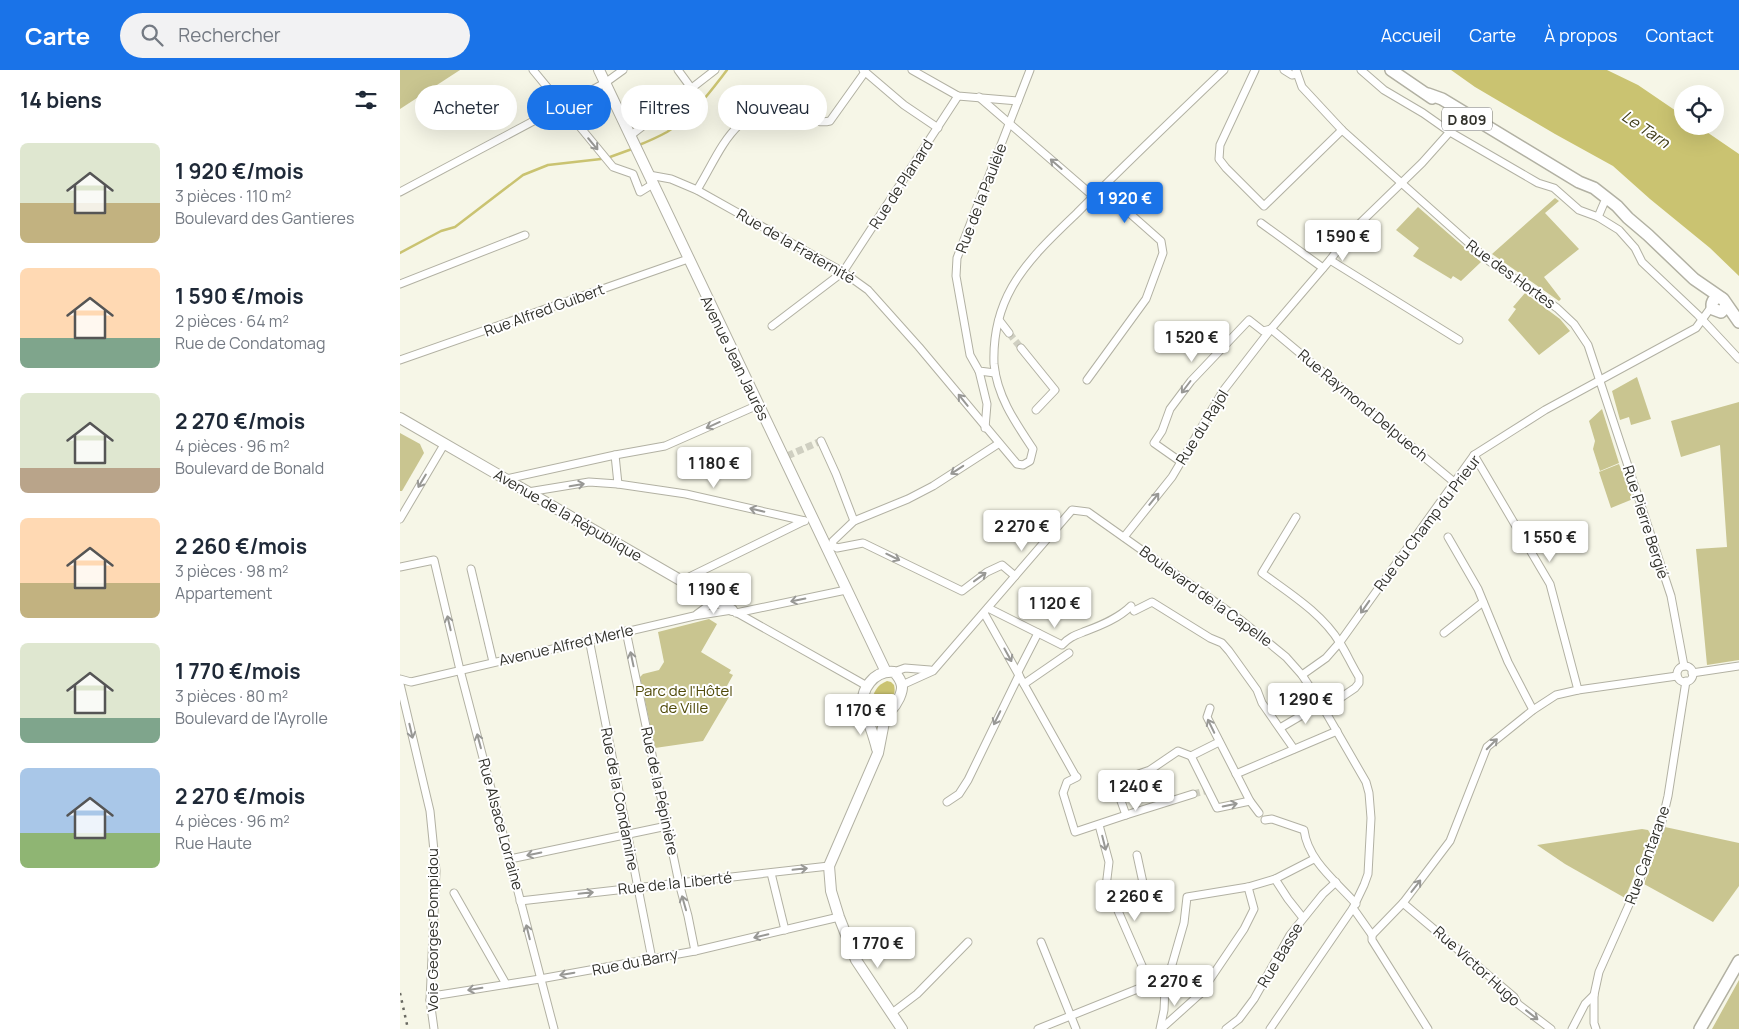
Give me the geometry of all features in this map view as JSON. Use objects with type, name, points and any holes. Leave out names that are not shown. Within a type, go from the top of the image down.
[{"type":"main road","name":"Avenue Jean Jaurès","points":[[599,70],[758,405],[785,457],[808,519],[829,546],[846,590],[890,672]]},
{"type":"main road","name":"D 809","points":[[1391,70],[1428,94],[1439,104],[1508,139]]},
{"type":"main road","name":"D 809","points":[[1428,94],[1442,99],[1602,194],[1694,279],[1739,328]]},
{"type":"main road","name":"D 809","points":[[1579,182],[1590,193],[1628,218]]},
{"type":"main road","name":"D 809","points":[[1718,306],[1739,322]]},
{"type":"main road","name":"Avenue de la République","points":[[400,418],[734,612]]},
{"type":"main road","points":[[878,752],[875,737],[864,710],[864,702],[867,686],[872,679],[890,672],[902,685],[898,697],[885,717],[878,752],[829,866],[831,891],[856,960],[902,1029]]},
{"type":"main road","points":[[867,714],[878,719],[885,717]]},
{"type":"main road","points":[[1700,1029],[1739,961]]},
{"type":"street","points":[[533,70],[545,85]]},
{"type":"street","points":[[601,85],[624,70]]},
{"type":"street","points":[[678,70],[689,85]]},
{"type":"street","points":[[697,85],[715,70]]},
{"type":"street","points":[[912,70],[958,96],[1018,101]]},
{"type":"street","name":"Rue de la Paulèle","points":[[985,428],[987,404],[979,371],[970,355],[956,276],[957,258],[1030,70]]},
{"type":"street","points":[[979,371],[995,372],[994,347],[998,320],[1013,286],[1025,268],[1045,244],[1101,188],[1224,70]]},
{"type":"street","points":[[1255,70],[1220,145],[1219,159],[1264,206],[1342,130]]},
{"type":"street","points":[[1284,70],[1292,74],[1296,72]]},
{"type":"street","points":[[1361,70],[1384,90],[1423,113],[1450,132],[1538,183],[1554,188],[1579,210],[1598,217],[1619,230],[1635,248],[1642,262],[1739,359]]},
{"type":"street","points":[[697,190],[730,134],[741,121],[758,112],[776,110],[793,111],[821,123],[830,121],[864,71],[904,105],[938,128]]},
{"type":"street","name":"Rue des Hortes","points":[[1296,72],[1302,87],[1342,130],[1401,184],[1489,261],[1557,308],[1574,324],[1588,345],[1600,381]]},
{"type":"street","name":"Rue de Planard","points":[[772,326],[843,272],[958,96]]},
{"type":"street","points":[[979,97],[1093,196]]},
{"type":"street","name":"Rue du Rajol","points":[[1124,537],[1164,488],[1223,392],[1272,329],[1353,230],[1422,163],[1463,117]]},
{"type":"street","points":[[400,192],[527,125]]},
{"type":"street","name":"Rue de la Fraternité","points":[[582,130],[613,167],[633,174],[640,192],[651,180],[671,178],[697,190],[843,272],[868,290],[919,347],[998,444],[1017,464],[1023,465],[1030,461],[1033,449],[1009,413],[995,372]]},
{"type":"street","points":[[630,136],[638,130]]},
{"type":"street","points":[[1086,380],[1146,299],[1163,253],[1161,241],[1101,188]]},
{"type":"street","points":[[1598,217],[1604,203]]},
{"type":"street","points":[[1261,223],[1323,268]]},
{"type":"street","points":[[400,284],[525,235]]},
{"type":"street","name":"Rue Alfred Guibert","points":[[400,360],[688,259]]},
{"type":"street","points":[[1330,260],[1459,340]]},
{"type":"street","name":"Rue du Champ du Prieur","points":[[1302,675],[1326,658],[1340,642],[1474,455],[1545,410],[1696,328],[1718,306]]},
{"type":"street","points":[[998,320],[1009,333]]},
{"type":"street","points":[[1181,462],[1154,444],[1170,409],[1191,381],[1249,320],[1263,331],[1272,329]]},
{"type":"street","name":"Rue Raymond Delpuech","points":[[1272,329],[1454,482]]},
{"type":"street","points":[[1021,348],[1055,390],[1036,410]]},
{"type":"street","name":"Rue Pierre Bergié","points":[[1600,381],[1670,596],[1684,666]]},
{"type":"street","points":[[506,479],[616,454],[665,446],[758,405]]},
{"type":"street","points":[[822,441],[854,521]]},
{"type":"street","points":[[400,519],[445,443]]},
{"type":"street","points":[[902,685],[933,671],[1015,576],[1002,564],[987,572],[962,591],[863,542],[837,548],[829,546],[854,521],[908,500],[998,444]]},
{"type":"street","points":[[616,454],[618,484]]},
{"type":"street","points":[[1474,455],[1550,584],[1578,690]]},
{"type":"street","points":[[528,492],[590,482],[618,484],[686,494],[808,519]]},
{"type":"street","name":"Boulevard de la Capelle","points":[[1015,576],[1072,510],[1088,512],[1242,620],[1281,652],[1302,675],[1366,782],[1371,807],[1368,874],[1354,906],[1270,1029]]},
{"type":"street","points":[[1280,728],[1322,707],[1359,684],[1359,677],[1340,642],[1325,623],[1305,605],[1262,573],[1296,517]]},
{"type":"street","points":[[681,581],[808,519]]},
{"type":"street","points":[[1448,537],[1478,589],[1508,662],[1533,710]]},
{"type":"street","name":"Rue Alsace Lorraine","points":[[400,567],[434,560],[460,670],[554,1029]]},
{"type":"street","points":[[471,568],[493,662]]},
{"type":"street","name":"Avenue Alfred Merle","points":[[400,679],[411,682],[694,616],[734,612],[846,590]]},
{"type":"street","points":[[694,616],[708,606],[709,597]]},
{"type":"street","points":[[986,610],[1062,645],[1068,638],[1133,608],[1152,602],[1210,638],[1222,643],[1253,685],[1262,703],[1294,749]]},
{"type":"street","points":[[1444,633],[1483,602]]},
{"type":"street","points":[[986,610],[1018,674],[1076,777],[1067,782],[1063,793],[1075,832],[1194,794]]},
{"type":"street","name":"Avenue de la République","points":[[734,612],[867,686]]},
{"type":"street","name":"Rue de la Pépinière","points":[[626,631],[695,950]]},
{"type":"street","points":[[947,802],[959,794],[968,780],[1038,633]]},
{"type":"street","name":"Rue de la Condamine","points":[[589,639],[652,959]]},
{"type":"street","points":[[1024,684],[1069,653]]},
{"type":"street","points":[[1677,676],[1678,671],[1684,666],[1692,673]]},
{"type":"street","points":[[1692,673],[1739,666]]},
{"type":"street","points":[[890,672],[905,668],[933,671]]},
{"type":"street","points":[[1677,676],[1682,681],[1686,681],[1690,679],[1692,673]]},
{"type":"street","points":[[1372,935],[1403,903],[1450,841],[1487,747],[1533,710],[1556,695],[1578,690],[1677,676]]},
{"type":"street","name":"Rue Cantarane","points":[[1596,1029],[1594,1023],[1594,995],[1599,972],[1636,889],[1661,826],[1668,796],[1686,681]]},
{"type":"street","name":"Voie Georges Pompidou","points":[[400,684],[430,810],[436,871],[430,1000],[434,1029]]},
{"type":"street","points":[[1210,708],[1207,717],[1250,801],[1259,813]]},
{"type":"street","points":[[1236,774],[1337,731]]},
{"type":"street","points":[[1128,815],[1114,779],[1150,770],[1178,752],[1191,756],[1219,742]]},
{"type":"street","points":[[1191,756],[1206,790],[1217,808],[1250,801]]},
{"type":"street","points":[[1265,820],[1272,818],[1304,830],[1305,838],[1314,859],[1336,882],[1354,906],[1372,935],[1372,940],[1428,1029]]},
{"type":"street","points":[[1099,825],[1108,862],[1106,888],[1115,904],[1150,984]]},
{"type":"street","points":[[510,859],[668,826]]},
{"type":"street","points":[[1115,904],[1141,898],[1145,892],[1137,856]]},
{"type":"street","points":[[1160,1029],[1164,1010],[1165,989],[1184,924],[1186,896],[1248,887],[1275,878],[1314,859]]},
{"type":"street","name":"Rue de la Liberté","points":[[520,901],[829,866]]},
{"type":"street","points":[[771,872],[785,930]]},
{"type":"street","points":[[1275,878],[1303,918]]},
{"type":"street","name":"Rue Basse","points":[[1226,1029],[1239,1019],[1254,999],[1290,935],[1323,894],[1336,882]]},
{"type":"street","points":[[1160,1029],[1200,994],[1244,929],[1253,910],[1248,887]]},
{"type":"street","points":[[454,893],[506,984]]},
{"type":"street","name":"Rue Victor Hugo","points":[[1403,903],[1514,997],[1518,1004],[1551,1029]]},
{"type":"street","name":"Rue du Barry","points":[[430,1000],[439,995],[652,959],[839,917]]},
{"type":"street","points":[[892,1013],[917,994],[968,942]]},
{"type":"street","points":[[1042,942],[1076,1029]]},
{"type":"street","points":[[1038,1029],[1150,984],[1168,980],[1200,994]]},
{"type":"street","name":"Rue Cantarane","points":[[1572,1029],[1586,1004],[1594,995]]},
{"type":"green space","points":[[400,70],[460,70],[437,85],[415,85],[415,99],[400,109]]},
{"type":"green space","points":[[1555,198],[1559,201],[1545,213],[1579,249],[1544,277],[1561,299],[1559,301],[1492,254]]},
{"type":"green space","points":[[1418,207],[1481,262],[1461,281],[1453,276],[1451,279],[1413,256],[1419,248],[1396,230]]},
{"type":"green space","points":[[1525,293],[1560,319],[1570,331],[1539,355],[1508,320],[1516,309],[1513,307]]},
{"type":"green space","points":[[1637,377],[1651,419],[1631,425],[1629,417],[1620,420],[1612,391]]},
{"type":"green space","points":[[1739,402],[1739,660],[1707,665],[1696,549],[1727,547],[1720,445],[1681,457],[1671,421]]},
{"type":"green space","points":[[1602,409],[1619,463],[1600,471],[1593,449],[1595,441],[1589,421]]},
{"type":"green space","points":[[400,433],[420,444],[424,453],[402,491],[400,491]]},
{"type":"green space","points":[[1619,464],[1633,499],[1611,508],[1599,472]]},
{"type":"green space","name":"Parc de l'Hôtel de Ville","points":[[709,619],[717,624],[701,652],[731,670],[729,673],[733,675],[723,693],[729,697],[703,741],[655,748],[640,677],[643,674],[659,670],[664,662],[658,632]]},
{"type":"green space","points":[[1665,827],[1739,843],[1739,886],[1713,922],[1644,884]]},
{"type":"green space","points":[[1642,829],[1648,830],[1651,835],[1625,898],[1565,864],[1537,845]]},
{"type":"green space","points":[[1739,980],[1739,1029],[1712,1029]]},
{"type":"water","name":"Le Tarn","points":[[1451,70],[1607,70],[1638,85],[1674,110],[1674,135],[1711,135],[1739,154],[1739,276],[1710,248],[1613,166],[1475,87]]},
{"type":"water","points":[[887,681],[894,685],[893,698],[885,707],[876,708],[872,703],[873,695],[878,687]]},
{"type":"waterway","points":[[639,145],[667,132],[685,119],[700,104],[727,70]]},
{"type":"waterway","points":[[610,157],[632,149]]},
{"type":"waterway","points":[[400,253],[441,231],[455,227],[523,175],[548,165],[601,159]]},
{"type":"tunnel","points":[[1009,333],[1021,348]]},
{"type":"tunnel","points":[[787,456],[821,441]]},
{"type":"tunnel","points":[[1193,794],[1205,791]]},
{"type":"railway","points":[[400,993],[408,1029]]}]
